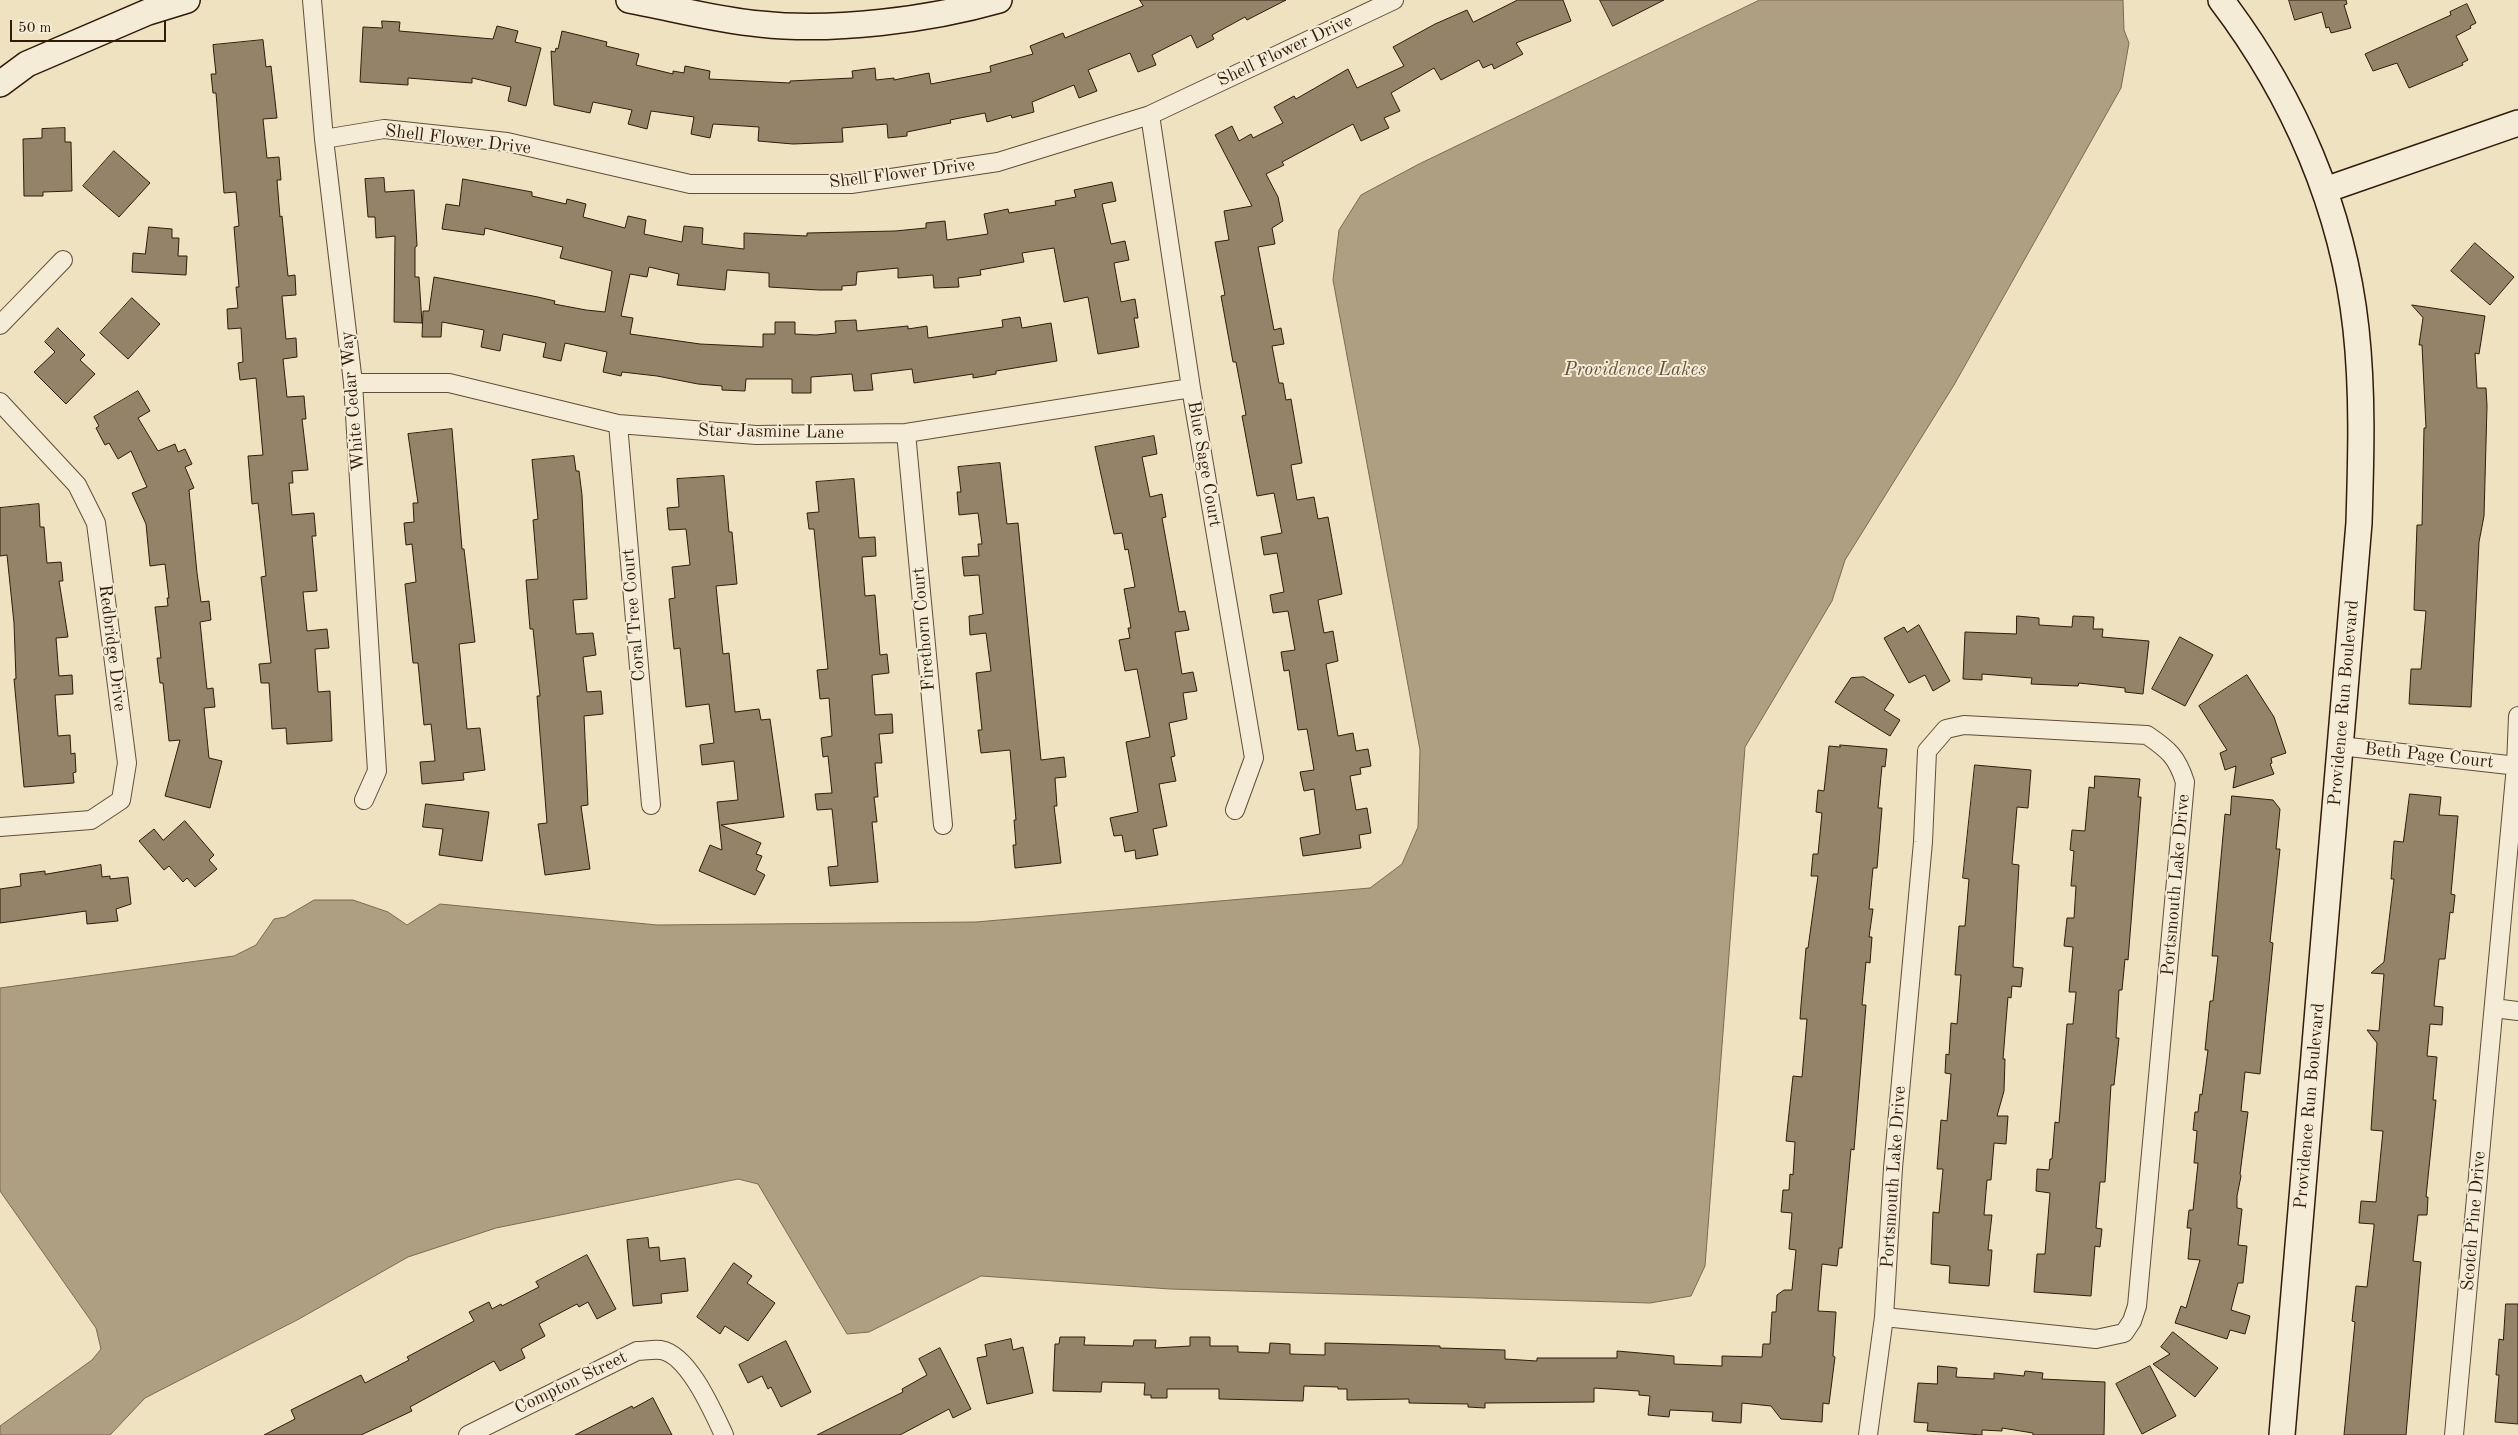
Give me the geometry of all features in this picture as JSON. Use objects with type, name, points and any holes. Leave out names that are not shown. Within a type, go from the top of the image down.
[{"type":"street","points":[[0,84],[27,64],[148,12],[187,0]]},
{"type":"street","name":"White Cedar Way","points":[[312,0],[324,139],[353,383],[377,770],[364,800]]},
{"type":"street","points":[[629,0],[760,24],[812,25],[912,18],[963,10],[999,0]]},
{"type":"street","name":"Shell Flower Drive","points":[[324,139],[384,129],[507,142],[690,184],[851,184],[998,162],[1150,115],[1394,0]]},
{"type":"street","name":"Providence Run Boulevard","points":[[2221,0],[2275,81],[2300,129],[2325,190],[2344,257],[2351,292],[2356,329],[2360,388],[2360,523],[2282,1435]]},
{"type":"street","name":"Blue Sage Court","points":[[1150,115],[1191,388],[1254,758],[1235,810]]},
{"type":"street","points":[[2481,136],[2518,115]]},
{"type":"street","points":[[2325,190],[2518,123]]},
{"type":"street","points":[[0,325],[63,260]]},
{"type":"street","name":"Star Jasmine Lane","points":[[353,383],[449,383],[618,424],[756,435],[906,433],[1191,388]]},
{"type":"street","name":"Redbridge Drive","points":[[0,402],[78,485],[96,523],[127,763],[121,800],[91,820],[0,827]]},
{"type":"street","name":"Coral Tree Court","points":[[618,424],[651,805]]},
{"type":"street","name":"Firethorn Court","points":[[906,433],[943,826]]},
{"type":"street","name":"Scotch Pine Drive","points":[[2454,1435],[2517,766],[2518,716]]},
{"type":"street","name":"Portsmouth Lake Drive","points":[[1868,1435],[1884,1317],[1893,1168],[1923,842],[1927,751],[1946,729],[1964,725],[2147,736],[2164,747],[2178,760],[2185,782],[2138,1296],[2132,1321],[2124,1333],[2096,1339],[1884,1317]]},
{"type":"street","name":"Beth Page Court","points":[[2340,746],[2517,766]]},
{"type":"street","points":[[2494,1008],[2518,1011]]},
{"type":"street","name":"Compton Street","points":[[468,1435],[637,1351],[662,1350],[683,1365],[699,1384],[724,1435]]},
{"type":"water","name":"Providence Lakes","points":[[1760,0],[2123,0],[2124,30],[2129,43],[2121,88],[1954,385],[1845,560],[1832,601],[1745,747],[1705,1266],[1691,1296],[1650,1303],[1170,1289],[981,1276],[869,1332],[847,1334],[758,1184],[738,1179],[496,1228],[408,1257],[299,1319],[145,1398],[110,1435],[0,1435],[0,1426],[92,1360],[101,1349],[96,1328],[0,1191],[0,988],[234,956],[256,945],[274,919],[285,917],[314,900],[353,900],[388,912],[407,925],[440,904],[657,925],[976,922],[1370,888],[1402,864],[1418,827],[1420,750],[1333,280],[1339,230],[1361,195],[1419,164]]},
{"type":"building","points":[[1140,0],[1286,0],[1247,20],[1245,17],[1212,35],[1214,39],[1197,48],[1191,35],[1152,55],[1156,65],[1138,72],[1130,53],[1088,70],[1097,91],[1079,98],[1074,85],[1032,102],[1034,112],[1012,118],[1011,115],[987,122],[985,113],[950,120],[951,123],[907,132],[907,136],[888,138],[887,124],[842,128],[843,142],[793,144],[758,141],[759,127],[713,124],[710,138],[691,134],[694,117],[651,111],[647,129],[628,124],[632,110],[593,102],[590,113],[554,105],[551,51],[555,52],[556,48],[558,49],[562,31],[607,42],[606,46],[639,54],[636,65],[673,74],[673,71],[684,73],[685,66],[710,71],[709,79],[790,83],[790,81],[853,78],[852,71],[875,68],[876,80],[894,78],[894,80],[929,73],[931,84],[991,72],[990,66],[1033,54],[1030,46],[1063,33],[1065,38],[1143,6]]},
{"type":"building","points":[[1518,0],[1563,0],[1571,21],[1516,43],[1523,54],[1494,69],[1492,64],[1483,68],[1479,60],[1441,80],[1434,68],[1391,93],[1400,111],[1384,118],[1389,128],[1361,141],[1353,124],[1282,162],[1284,165],[1266,174],[1278,197],[1283,221],[1272,228],[1275,244],[1258,247],[1274,330],[1281,328],[1284,344],[1272,346],[1279,383],[1283,383],[1286,400],[1291,399],[1302,463],[1291,465],[1297,500],[1314,497],[1318,519],[1328,517],[1342,594],[1318,600],[1324,633],[1333,631],[1338,661],[1326,664],[1338,736],[1353,733],[1356,751],[1368,749],[1371,766],[1360,768],[1361,774],[1350,776],[1356,810],[1367,808],[1371,833],[1359,835],[1361,848],[1303,856],[1300,838],[1320,834],[1314,789],[1304,791],[1300,772],[1314,770],[1307,729],[1298,730],[1289,670],[1284,671],[1281,652],[1295,650],[1288,611],[1273,613],[1270,595],[1284,592],[1277,553],[1264,555],[1261,537],[1282,533],[1274,493],[1257,496],[1242,416],[1246,415],[1236,362],[1233,362],[1221,296],[1225,295],[1215,242],[1229,240],[1224,211],[1252,206],[1215,135],[1232,126],[1239,141],[1251,134],[1253,138],[1283,123],[1274,107],[1294,96],[1296,99],[1348,69],[1357,88],[1404,66],[1393,47],[1435,24],[1467,10],[1473,22]]},
{"type":"building","points":[[1600,0],[1664,0],[1613,26]]},
{"type":"building","points":[[2289,0],[2346,0],[2347,4],[2344,5],[2351,28],[2331,33],[2329,27],[2326,28],[2322,12],[2295,20]]},
{"type":"building","points":[[2467,4],[2476,23],[2456,36],[2468,60],[2462,63],[2463,65],[2409,88],[2397,63],[2373,71],[2365,54],[2451,15],[2450,12]]},
{"type":"building","points":[[382,21],[400,22],[399,31],[493,39],[497,26],[518,31],[515,42],[541,48],[526,106],[508,101],[511,87],[472,78],[472,83],[408,78],[408,85],[360,82],[363,27],[382,28]]},
{"type":"building","points":[[263,40],[266,67],[271,66],[277,118],[263,119],[267,158],[279,157],[281,180],[277,180],[288,276],[295,275],[296,295],[282,296],[286,339],[296,338],[297,357],[283,359],[287,397],[304,396],[306,419],[302,419],[308,470],[292,471],[293,483],[289,483],[292,515],[314,513],[316,536],[312,536],[317,591],[303,592],[307,631],[327,629],[329,648],[315,649],[318,692],[330,691],[332,741],[287,744],[286,728],[272,729],[269,683],[261,683],[259,664],[271,663],[261,577],[266,576],[258,503],[252,504],[248,456],[263,455],[256,378],[240,380],[238,363],[243,362],[241,328],[228,329],[227,309],[238,308],[236,287],[239,287],[234,227],[239,226],[236,192],[224,193],[216,93],[213,93],[211,74],[216,74],[213,45]]},
{"type":"building","points":[[65,128],[65,142],[71,142],[72,191],[43,192],[43,196],[24,196],[23,139],[42,138],[42,129]]},
{"type":"building","points":[[114,151],[150,183],[119,217],[83,186]]},
{"type":"building","points":[[384,178],[385,192],[414,190],[417,246],[415,247],[415,277],[419,277],[422,323],[394,322],[395,236],[376,238],[375,217],[368,217],[365,179]]},
{"type":"building","points":[[463,179],[532,192],[532,196],[566,204],[567,199],[586,204],[583,217],[625,228],[628,216],[646,220],[644,234],[682,242],[684,226],[703,228],[702,244],[744,249],[744,233],[807,236],[807,233],[895,231],[926,228],[926,223],[945,221],[947,240],[988,234],[984,214],[1008,209],[1009,213],[1056,205],[1055,201],[1076,197],[1074,190],[1112,182],[1116,201],[1102,204],[1111,244],[1125,241],[1129,260],[1114,263],[1121,302],[1135,299],[1138,318],[1134,318],[1139,347],[1098,354],[1088,297],[1064,302],[1054,248],[1022,253],[1024,262],[980,270],[981,275],[958,278],[959,287],[934,288],[933,275],[898,278],[898,268],[857,272],[856,285],[842,286],[842,290],[769,287],[769,273],[727,270],[725,290],[677,285],[679,274],[649,267],[647,277],[630,274],[621,316],[633,318],[630,334],[700,344],[763,347],[763,334],[775,334],[775,322],[795,322],[795,334],[816,335],[836,333],[835,321],[856,320],[857,331],[908,326],[908,329],[927,326],[928,338],[1003,327],[1002,320],[1020,317],[1022,328],[1051,323],[1057,361],[996,371],[996,374],[973,378],[973,374],[914,383],[912,369],[871,374],[873,390],[854,391],[852,374],[811,377],[811,393],[792,393],[792,379],[746,379],[745,391],[722,390],[722,386],[698,384],[657,376],[622,372],[621,376],[603,372],[607,352],[565,343],[561,361],[543,357],[546,343],[503,334],[500,351],[481,347],[484,330],[442,322],[441,337],[422,337],[423,311],[429,311],[434,277],[538,297],[555,301],[554,304],[605,312],[612,271],[560,258],[563,247],[485,228],[484,235],[442,229],[446,204],[459,206]]},
{"type":"building","points":[[149,227],[172,229],[172,238],[179,238],[178,256],[187,256],[186,275],[132,272],[133,253],[145,254]]},
{"type":"building","points":[[2475,243],[2514,277],[2490,305],[2451,271]]},
{"type":"building","points":[[132,298],[160,324],[128,359],[100,333]]},
{"type":"building","points":[[2412,305],[2485,316],[2479,354],[2475,353],[2477,388],[2486,388],[2487,406],[2484,516],[2479,542],[2471,707],[2409,704],[2411,669],[2421,669],[2426,611],[2414,610],[2417,525],[2422,525],[2424,428],[2426,428],[2422,345],[2419,345],[2423,318]]},
{"type":"building","points":[[58,328],[85,355],[80,360],[95,374],[66,404],[34,372],[55,352],[45,342]]},
{"type":"building","points":[[138,391],[150,411],[138,418],[158,451],[175,444],[178,452],[185,449],[192,464],[185,467],[194,488],[189,490],[197,573],[201,602],[209,601],[211,620],[200,622],[207,689],[213,688],[215,707],[204,708],[209,758],[222,761],[210,808],[165,796],[180,740],[169,741],[163,683],[160,683],[157,658],[161,658],[155,607],[168,606],[167,598],[169,598],[165,564],[150,566],[146,524],[132,493],[147,487],[131,451],[118,459],[109,443],[105,445],[96,428],[99,426],[94,417]]},
{"type":"building","points":[[452,429],[462,549],[464,549],[475,642],[459,644],[467,729],[480,728],[485,770],[463,773],[464,780],[422,784],[420,762],[435,761],[431,724],[424,725],[418,663],[413,663],[405,584],[416,582],[412,544],[406,545],[404,523],[414,522],[413,503],[418,503],[408,434]]},
{"type":"building","points":[[1154,436],[1157,454],[1142,457],[1150,497],[1162,494],[1166,517],[1162,518],[1179,612],[1185,611],[1189,630],[1175,632],[1182,674],[1193,672],[1197,691],[1183,693],[1187,719],[1169,723],[1175,756],[1171,757],[1176,781],[1159,784],[1167,826],[1153,829],[1158,855],[1136,859],[1135,850],[1125,852],[1122,835],[1114,836],[1110,818],[1138,812],[1126,742],[1150,737],[1137,669],[1125,671],[1119,640],[1130,638],[1128,628],[1131,628],[1124,589],[1135,587],[1128,549],[1125,550],[1122,533],[1114,534],[1095,447]]},
{"type":"building","points":[[574,456],[576,471],[579,471],[582,495],[587,599],[573,600],[576,634],[593,633],[596,655],[583,657],[587,692],[601,691],[603,714],[584,716],[588,805],[581,806],[590,869],[545,875],[538,824],[547,823],[537,696],[540,696],[533,629],[530,629],[526,580],[538,579],[533,520],[538,519],[532,460]]},
{"type":"building","points":[[1000,463],[1007,524],[1018,523],[1041,760],[1064,757],[1066,777],[1055,778],[1057,806],[1054,806],[1061,863],[1015,868],[1013,845],[1016,845],[1014,820],[1016,820],[1010,750],[981,753],[978,730],[982,730],[976,673],[991,671],[986,633],[970,635],[969,616],[983,614],[979,575],[964,576],[962,557],[979,556],[978,544],[982,544],[978,513],[959,515],[957,492],[961,492],[958,467]]},
{"type":"building","points":[[724,476],[729,532],[732,532],[737,584],[716,586],[723,654],[729,653],[735,712],[759,709],[761,720],[770,719],[784,817],[721,825],[761,843],[756,854],[762,856],[756,870],[765,875],[755,895],[699,871],[710,845],[722,850],[717,802],[738,800],[734,761],[702,765],[700,745],[714,743],[709,704],[686,707],[680,648],[674,649],[669,599],[675,598],[672,567],[690,565],[686,529],[669,530],[667,508],[679,507],[677,479]]},
{"type":"building","points":[[854,479],[859,538],[875,537],[876,556],[862,557],[865,596],[875,595],[880,655],[887,654],[889,673],[872,675],[875,715],[892,714],[893,733],[879,734],[882,763],[875,763],[878,797],[874,797],[877,822],[872,822],[878,882],[830,886],[828,867],[838,866],[832,809],[817,810],[815,794],[832,793],[828,756],[823,757],[821,738],[832,736],[829,698],[820,699],[817,670],[828,669],[814,529],[809,529],[807,513],[819,512],[816,482]]},
{"type":"building","points":[[39,504],[40,527],[44,527],[47,563],[61,562],[63,581],[59,581],[68,637],[56,638],[59,676],[72,675],[73,694],[55,695],[58,736],[70,735],[71,754],[75,753],[76,772],[73,773],[74,783],[24,787],[14,679],[16,679],[14,623],[7,555],[0,556],[0,508]]},
{"type":"building","points":[[2017,616],[2039,618],[2039,625],[2072,627],[2073,616],[2094,617],[2093,629],[2103,629],[2102,637],[2149,641],[2143,694],[2125,692],[2125,688],[2079,683],[2078,686],[2031,684],[2032,678],[1982,674],[1982,680],[1963,679],[1965,632],[2016,634]]},
{"type":"building","points":[[1919,625],[1950,681],[1933,691],[1925,675],[1909,683],[1884,638],[1904,627],[1907,632]]},
{"type":"building","points":[[2180,637],[2213,655],[2185,706],[2152,689]]},
{"type":"building","points":[[2247,675],[2274,717],[2286,753],[2271,758],[2272,763],[2270,764],[2274,774],[2233,788],[2236,766],[2225,770],[2220,753],[2227,750],[2199,706]]},
{"type":"building","points":[[1864,677],[1894,695],[1884,710],[1900,720],[1890,736],[1835,702],[1851,678]]},
{"type":"building","points":[[1840,745],[1887,749],[1885,767],[1882,766],[1878,808],[1882,808],[1877,868],[1873,868],[1869,909],[1873,909],[1869,937],[1872,937],[1870,963],[1866,962],[1862,1005],[1866,1005],[1854,1150],[1851,1149],[1842,1248],[1839,1248],[1837,1266],[1822,1264],[1818,1311],[1836,1312],[1833,1356],[1835,1357],[1829,1404],[1823,1403],[1822,1422],[1781,1419],[1771,1406],[1742,1403],[1741,1423],[1712,1421],[1713,1412],[1670,1410],[1669,1417],[1648,1415],[1650,1396],[1639,1395],[1639,1391],[1594,1388],[1594,1402],[1485,1403],[1485,1408],[1468,1407],[1468,1404],[1409,1403],[1409,1399],[1347,1400],[1347,1389],[1338,1389],[1338,1387],[1304,1386],[1303,1401],[1219,1399],[1219,1389],[1167,1389],[1167,1398],[1151,1398],[1151,1395],[1144,1395],[1145,1383],[1102,1382],[1101,1392],[1053,1391],[1055,1344],[1059,1344],[1060,1337],[1085,1337],[1084,1345],[1133,1346],[1134,1340],[1156,1340],[1155,1348],[1190,1346],[1190,1337],[1210,1337],[1210,1346],[1238,1346],[1238,1352],[1269,1353],[1270,1343],[1290,1344],[1290,1354],[1325,1355],[1325,1343],[1505,1350],[1505,1359],[1537,1361],[1537,1358],[1617,1358],[1617,1351],[1674,1356],[1674,1364],[1722,1366],[1722,1356],[1762,1357],[1763,1344],[1770,1344],[1772,1312],[1776,1312],[1777,1295],[1784,1290],[1792,1290],[1796,1250],[1789,1249],[1792,1213],[1781,1212],[1783,1190],[1789,1190],[1790,1174],[1793,1175],[1795,1142],[1786,1141],[1793,1076],[1802,1077],[1807,1019],[1800,1019],[1801,1005],[1806,948],[1808,948],[1818,876],[1811,876],[1813,854],[1818,854],[1822,813],[1816,812],[1818,790],[1824,791],[1829,746],[1840,747]]},
{"type":"building","points":[[1975,765],[2031,770],[2028,808],[2017,807],[2012,864],[2019,865],[2013,967],[2023,968],[2021,987],[2012,986],[2011,998],[2008,997],[2003,1059],[2005,1059],[2004,1091],[1997,1116],[2008,1116],[2006,1144],[1994,1143],[1991,1180],[1987,1180],[1984,1215],[1992,1215],[1988,1250],[1992,1250],[1989,1286],[1949,1283],[1950,1266],[1931,1264],[1933,1212],[1939,1213],[1943,1169],[1937,1169],[1941,1120],[1947,1121],[1951,1074],[1945,1073],[1946,1054],[1949,1055],[1951,1023],[1957,1024],[1961,975],[1955,975],[1959,926],[1965,926],[1969,879],[1963,878]]},
{"type":"building","points":[[2095,776],[2140,779],[2138,797],[2141,797],[2128,960],[2125,959],[2122,990],[2119,990],[2116,1038],[2119,1038],[2114,1085],[2111,1085],[2105,1182],[2100,1182],[2096,1228],[2102,1229],[2100,1247],[2095,1246],[2091,1296],[2034,1292],[2037,1254],[2045,1254],[2050,1193],[2036,1191],[2037,1169],[2049,1170],[2050,1159],[2052,1159],[2055,1122],[2059,1123],[2067,1024],[2073,1024],[2076,992],[2069,992],[2073,947],[2064,946],[2067,918],[2074,918],[2076,886],[2071,886],[2074,851],[2070,850],[2072,830],[2085,831],[2089,787],[2094,788]]},
{"type":"building","points":[[2410,794],[2441,797],[2439,815],[2458,816],[2451,894],[2455,895],[2453,913],[2450,912],[2445,959],[2439,959],[2434,1006],[2443,1007],[2442,1025],[2430,1024],[2427,1056],[2437,1057],[2433,1100],[2436,1100],[2426,1197],[2428,1197],[2427,1215],[2418,1215],[2413,1261],[2421,1262],[2406,1435],[2344,1435],[2355,1322],[2352,1321],[2356,1286],[2367,1287],[2374,1227],[2374,1224],[2359,1223],[2361,1201],[2376,1202],[2383,1131],[2371,1130],[2377,1043],[2367,1030],[2379,1031],[2384,974],[2371,973],[2384,962],[2394,879],[2391,879],[2394,841],[2403,842]]},
{"type":"building","points":[[2232,796],[2273,800],[2280,809],[2276,849],[2280,849],[2270,942],[2273,943],[2260,1074],[2245,1072],[2241,1111],[2248,1112],[2237,1196],[2237,1208],[2242,1209],[2238,1245],[2247,1246],[2243,1283],[2238,1283],[2231,1310],[2250,1316],[2245,1334],[2230,1330],[2227,1339],[2175,1323],[2181,1306],[2186,1308],[2200,1260],[2188,1259],[2191,1228],[2187,1228],[2189,1210],[2193,1210],[2198,1163],[2194,1163],[2197,1131],[2193,1130],[2195,1112],[2198,1112],[2200,1094],[2202,1095],[2208,1050],[2205,1050],[2210,1001],[2213,1001],[2218,956],[2212,956],[2225,814],[2230,815]]},
{"type":"building","points":[[426,804],[489,812],[482,861],[439,855],[443,829],[423,827]]},
{"type":"building","points":[[185,821],[214,855],[209,860],[217,869],[195,887],[187,878],[183,882],[169,866],[164,870],[139,841],[154,829],[163,840]]},
{"type":"building","points":[[101,865],[102,877],[110,876],[110,879],[128,877],[131,904],[116,909],[118,921],[87,924],[86,911],[0,923],[0,889],[21,886],[20,874],[45,871],[45,874]]},
{"type":"building","points":[[648,1238],[649,1248],[659,1247],[660,1261],[685,1258],[688,1291],[661,1294],[662,1303],[633,1306],[627,1240]]},
{"type":"building","points":[[587,1255],[616,1309],[597,1319],[588,1302],[579,1307],[577,1304],[539,1324],[545,1336],[521,1349],[525,1358],[500,1371],[494,1361],[410,1407],[412,1411],[361,1435],[264,1435],[295,1419],[291,1410],[361,1375],[365,1383],[409,1360],[407,1357],[474,1321],[469,1312],[489,1302],[492,1309],[501,1304],[502,1306],[539,1287],[536,1282]]},
{"type":"building","points":[[734,1263],[752,1276],[747,1283],[775,1303],[748,1341],[725,1326],[720,1334],[697,1317]]},
{"type":"building","points":[[2506,1304],[2518,1304],[2518,1424],[2495,1422],[2499,1375],[2496,1375],[2499,1339],[2503,1340]]},
{"type":"building","points":[[2173,1332],[2218,1368],[2195,1397],[2153,1364],[2170,1354],[2161,1347]]},
{"type":"building","points":[[1011,1339],[1013,1350],[1023,1347],[1033,1393],[987,1404],[977,1358],[987,1356],[985,1345]]},
{"type":"building","points":[[786,1341],[811,1392],[781,1407],[771,1387],[768,1389],[762,1376],[748,1383],[739,1365]]},
{"type":"building","points":[[940,1348],[971,1409],[953,1418],[949,1409],[900,1435],[817,1435],[903,1392],[902,1389],[927,1375],[919,1359]]},
{"type":"building","points":[[1938,1366],[1957,1368],[1956,1377],[1994,1379],[1994,1373],[2024,1376],[2025,1371],[2043,1373],[2042,1379],[2105,1382],[2104,1435],[2033,1435],[2033,1433],[2002,1428],[2002,1431],[1982,1430],[1982,1435],[1927,1431],[1928,1423],[1914,1422],[1918,1383],[1937,1384]]},
{"type":"building","points":[[2150,1366],[2176,1416],[2142,1434],[2116,1384]]},
{"type":"building","points":[[653,1398],[672,1435],[575,1435],[632,1406],[633,1408]]}]
